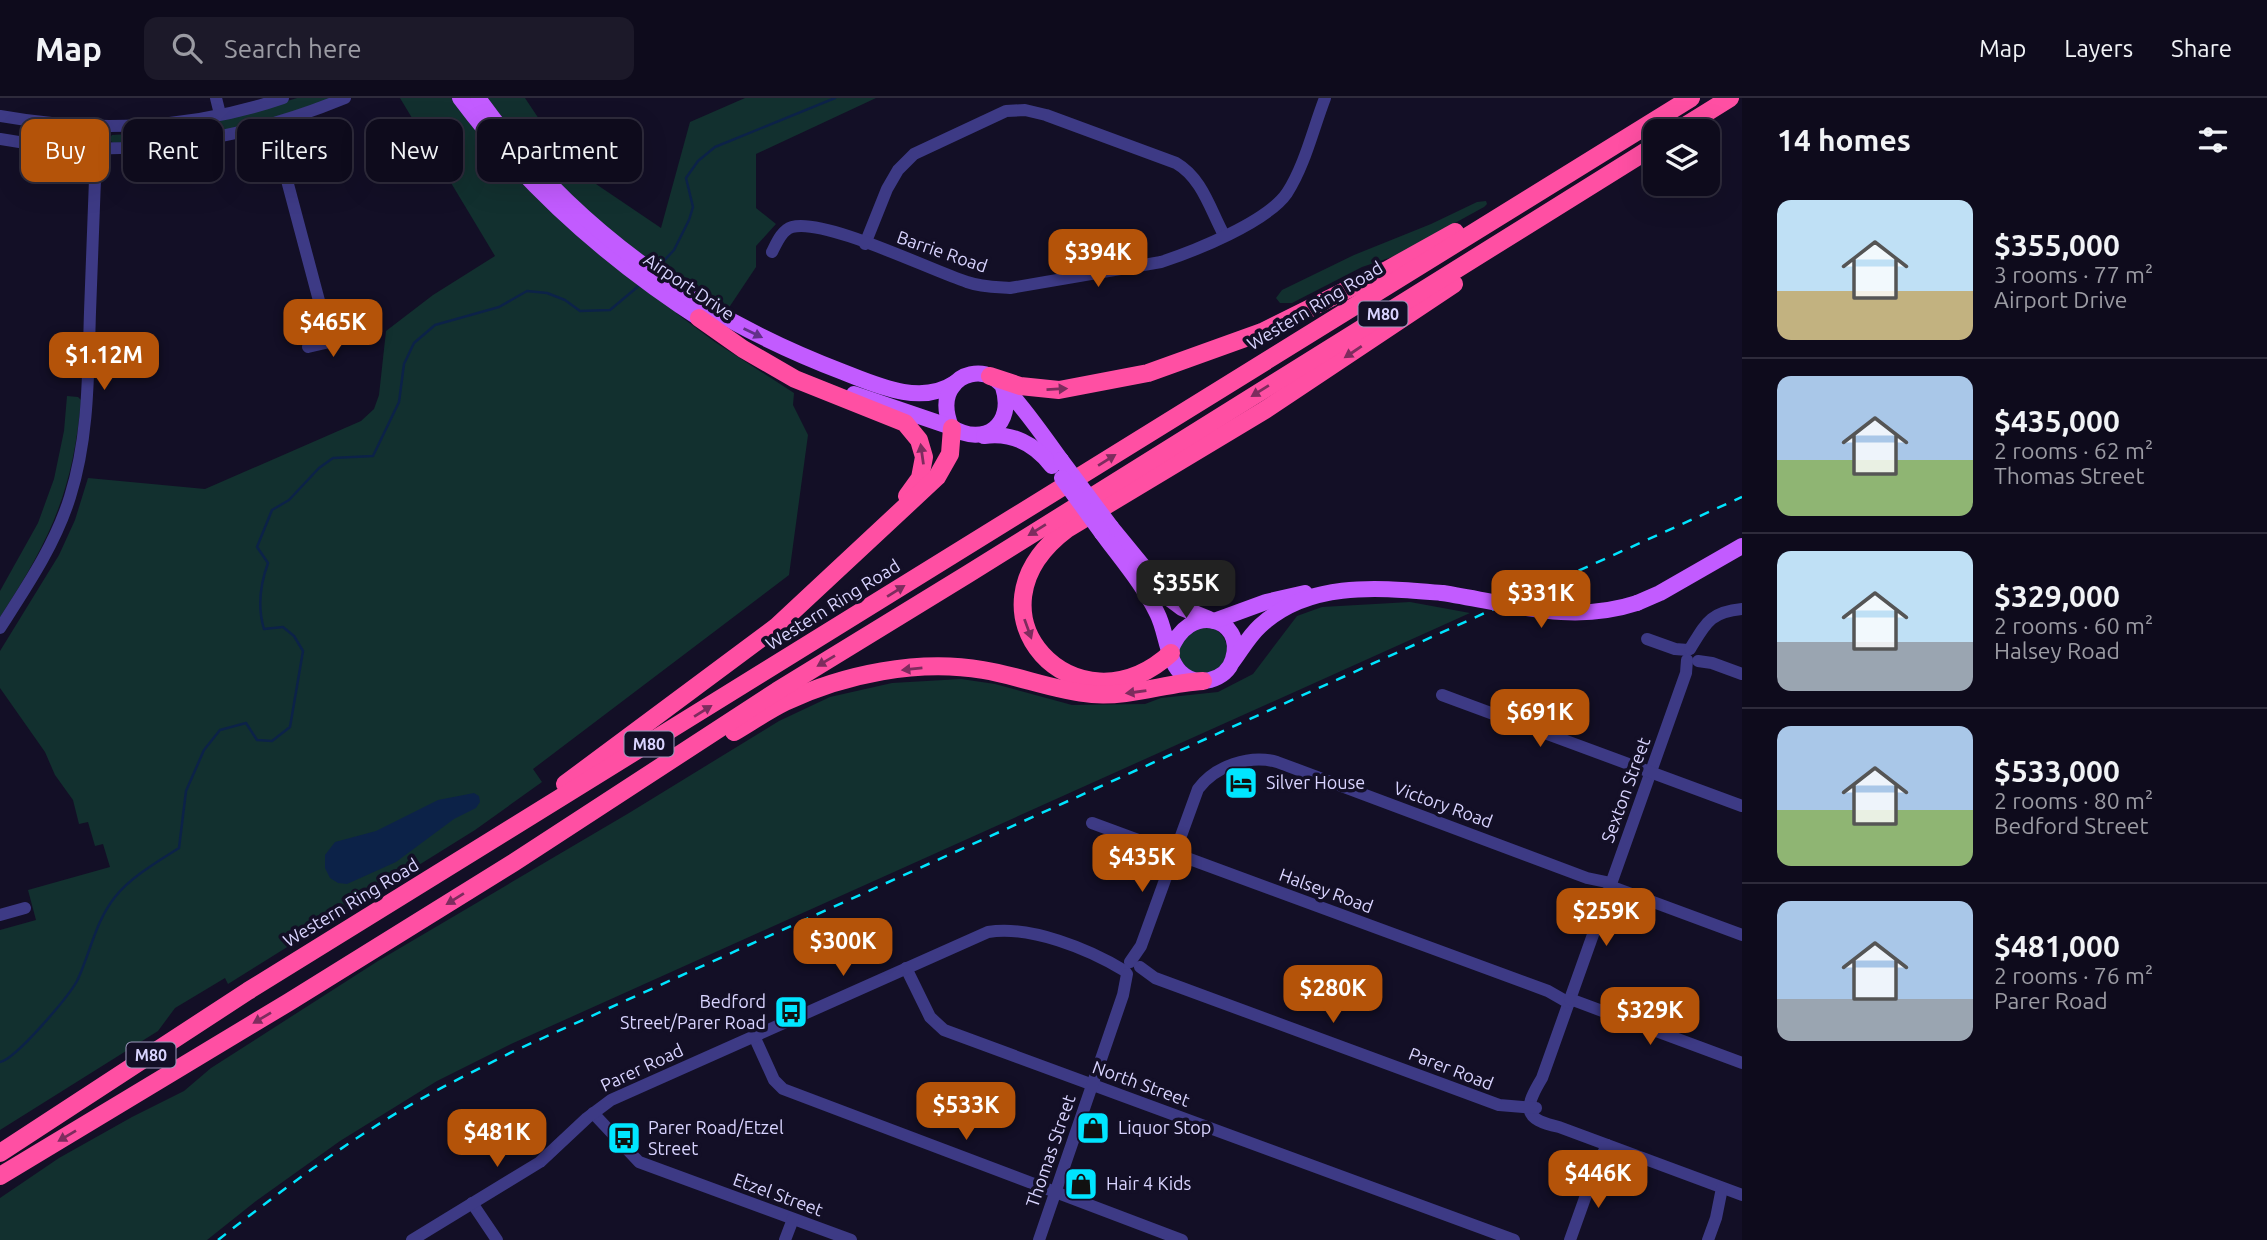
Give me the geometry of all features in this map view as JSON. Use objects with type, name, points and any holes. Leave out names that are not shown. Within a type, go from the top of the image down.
[{"type":"highway","name":"Western Ring Road","points":[[0,1153],[248,991],[1691,98]]},
{"type":"highway","points":[[1696,119],[1730,98]]},
{"type":"highway","points":[[997,381],[1059,390],[1149,373],[1262,332],[1387,270],[1511,197],[1664,116]]},
{"type":"highway","name":"M80","points":[[0,1176],[513,863],[777,691],[1643,153]]},
{"type":"highway","points":[[1170,652],[1150,670],[1110,681],[1080,678],[1056,667],[1038,649],[1024,619],[1024,588],[1034,562],[1051,541],[1068,529],[1276,403],[1487,263],[1631,161]]},
{"type":"highway","points":[[693,309],[743,349],[794,379],[899,419],[910,427],[919,440],[924,457],[917,484],[843,565]]},
{"type":"highway","points":[[248,991],[572,779],[776,627],[937,477],[950,454],[951,427]]},
{"type":"highway","points":[[513,863],[576,830],[784,703],[808,692],[852,679],[900,670],[950,667],[1005,674],[1075,692],[1105,695],[1203,681]]},
{"type":"main road","name":"Airport Drive","points":[[460,98],[541,192],[617,253],[747,347],[795,371],[951,427]]},
{"type":"main road","name":"Airport Drive","points":[[478,98],[551,186],[617,253]]},
{"type":"main road","name":"Airport Drive","points":[[693,309],[729,321],[793,352],[890,388],[923,393],[941,390],[955,383]]},
{"type":"main road","points":[[1057,463],[1028,443],[1007,436],[965,434],[951,427],[947,415],[947,398],[955,383],[969,374],[997,381],[1107,530],[1152,603],[1162,622],[1174,665],[1184,676],[1203,681],[1223,674],[1252,634],[1271,617],[1325,593]]},
{"type":"main road","points":[[984,436],[993,430],[1003,416],[1005,400],[997,381]]},
{"type":"main road","points":[[1107,530],[1182,608],[1224,625],[1231,634],[1235,647],[1232,663]]},
{"type":"main road","points":[[1170,652],[1183,628],[1195,622],[1213,621],[1298,594],[1381,589],[1442,593],[1567,614],[1607,611],[1660,593],[1742,546]]},
{"type":"main road","points":[[1154,581],[1191,602],[1236,612]]},
{"type":"street","points":[[216,98],[220,114]]},
{"type":"street","points":[[109,126],[155,124],[220,114],[283,98]]},
{"type":"street","points":[[286,119],[345,98]]},
{"type":"street","name":"Barrie Road","points":[[772,252],[779,238],[789,228],[807,225],[968,283],[1010,288],[1161,262],[1224,235],[1270,211],[1286,194],[1297,172],[1325,98]]},
{"type":"street","points":[[865,244],[887,189],[898,170],[914,154],[1006,111],[1026,110],[1163,158],[1189,170],[1224,235]]},
{"type":"street","points":[[0,116],[21,119]]},
{"type":"street","points":[[109,147],[178,144],[237,133]]},
{"type":"street","points":[[0,139],[21,142]]},
{"type":"street","points":[[0,628],[34,576],[52,542],[70,497],[82,449],[87,397],[95,182]]},
{"type":"street","points":[[287,182],[330,342]]},
{"type":"street","points":[[308,348],[351,337]]},
{"type":"street","name":"Sexton Street","points":[[1531,1110],[1690,657],[1709,620],[1717,614],[1742,609]]},
{"type":"street","points":[[1647,639],[1742,674]]},
{"type":"street","points":[[1441,695],[1742,806]]},
{"type":"street","name":"Victory Road","points":[[1174,853],[1193,800],[1202,785],[1218,772],[1248,759],[1260,758],[1277,762],[1742,935]]},
{"type":"street","name":"Halsey Road","points":[[1092,823],[1742,1063]]},
{"type":"street","name":"Thomas Street","points":[[1038,1240],[1174,853]]},
{"type":"street","points":[[0,915],[25,908]]},
{"type":"street","name":"Parer Road","points":[[412,1240],[546,1157],[611,1100],[988,932],[1006,929],[1034,933],[1499,1105],[1531,1110]]},
{"type":"street","name":"North Street","points":[[906,968],[925,1009],[939,1027],[1514,1240]]},
{"type":"street","points":[[754,1036],[774,1080],[783,1089],[1182,1240]]},
{"type":"street","points":[[1531,1110],[1559,1127],[1731,1191],[1716,1218],[1709,1240]]},
{"type":"street","name":"Etzel Street","points":[[593,1113],[639,1162],[851,1240]]},
{"type":"street","points":[[1570,1240],[1603,1144]]},
{"type":"street","points":[[472,1203],[497,1240]]},
{"type":"street","points":[[785,1240],[793,1219]]},
{"type":"green space","points":[[297,98],[333,98],[270,119],[237,119],[237,127],[223,130],[223,119],[211,119]]},
{"type":"green space","points":[[400,98],[525,98],[539,119],[477,119],[477,182],[593,182],[661,228],[690,122],[745,98],[876,98],[756,154],[756,208],[776,224],[756,246],[756,267],[728,309],[701,292],[676,313],[715,342],[794,393],[793,405],[808,435],[789,575],[533,769],[542,782],[475,830],[228,984],[225,978],[175,1008],[158,1031],[0,1130],[0,930],[36,920],[28,890],[110,867],[103,844],[95,846],[88,822],[79,824],[73,800],[55,775],[45,752],[0,688],[0,651],[59,555],[75,520],[88,478],[205,489],[361,421],[374,409],[379,395],[386,331],[433,295],[495,256],[451,182],[463,182],[463,119],[413,119]]},
{"type":"green space","points":[[123,134],[123,142],[113,143],[109,139],[112,135]]},
{"type":"green space","points":[[1486,201],[1484,207],[1395,256],[1362,267],[1292,303],[1280,303],[1276,298],[1282,290],[1354,255],[1477,202]]},
{"type":"green space","points":[[67,396],[81,400],[72,462],[65,489],[33,564],[0,617],[0,591],[38,523],[54,479],[64,431]]},
{"type":"green space","points":[[1410,602],[1470,613],[511,1044],[437,1081],[340,1141],[207,1240],[0,1240],[0,1198],[59,1158],[184,1091],[211,1068],[378,961],[779,721],[830,697],[892,683],[961,679],[995,684],[1072,705],[1145,704],[1161,698],[1218,692],[1253,674],[1297,616],[1322,607]]},
{"type":"green space","points":[[1203,626],[1220,633],[1227,650],[1220,667],[1203,674],[1186,667],[1179,650],[1186,633]]},
{"type":"water","points":[[474,793],[479,796],[480,802],[476,808],[454,819],[396,862],[347,884],[330,878],[325,868],[325,855],[335,842],[376,831],[438,800]]},
{"type":"waterway","points":[[658,267],[674,250],[689,220],[693,207],[686,178],[698,161],[715,147],[835,98]]},
{"type":"waterway","points":[[0,1062],[29,1039],[72,989],[82,971],[102,917],[115,897],[136,876],[179,848],[186,791],[204,750],[220,730],[246,723],[257,740],[272,741],[290,727],[303,651],[294,636],[283,627],[264,629],[260,604],[261,587],[268,563],[257,547],[272,510],[289,500],[319,468],[333,458],[373,456],[399,402],[404,364],[414,343],[435,325],[499,307],[527,291],[547,293],[565,300],[580,311],[610,310],[641,284]]},
{"type":"railway","points":[[218,1240],[291,1184],[367,1132],[419,1100],[514,1051],[1742,497]]},
{"type":"place","name":"Silver House","points":[[1241,783]]},
{"type":"place","name":"Bedford Street/Parer Road","points":[[791,1012]]},
{"type":"place","name":"Liquor Stop","points":[[1093,1128]]},
{"type":"place","name":"Parer Road/Etzel Street","points":[[624,1138]]},
{"type":"place","name":"Hair 4 Kids","points":[[1081,1184]]}]
